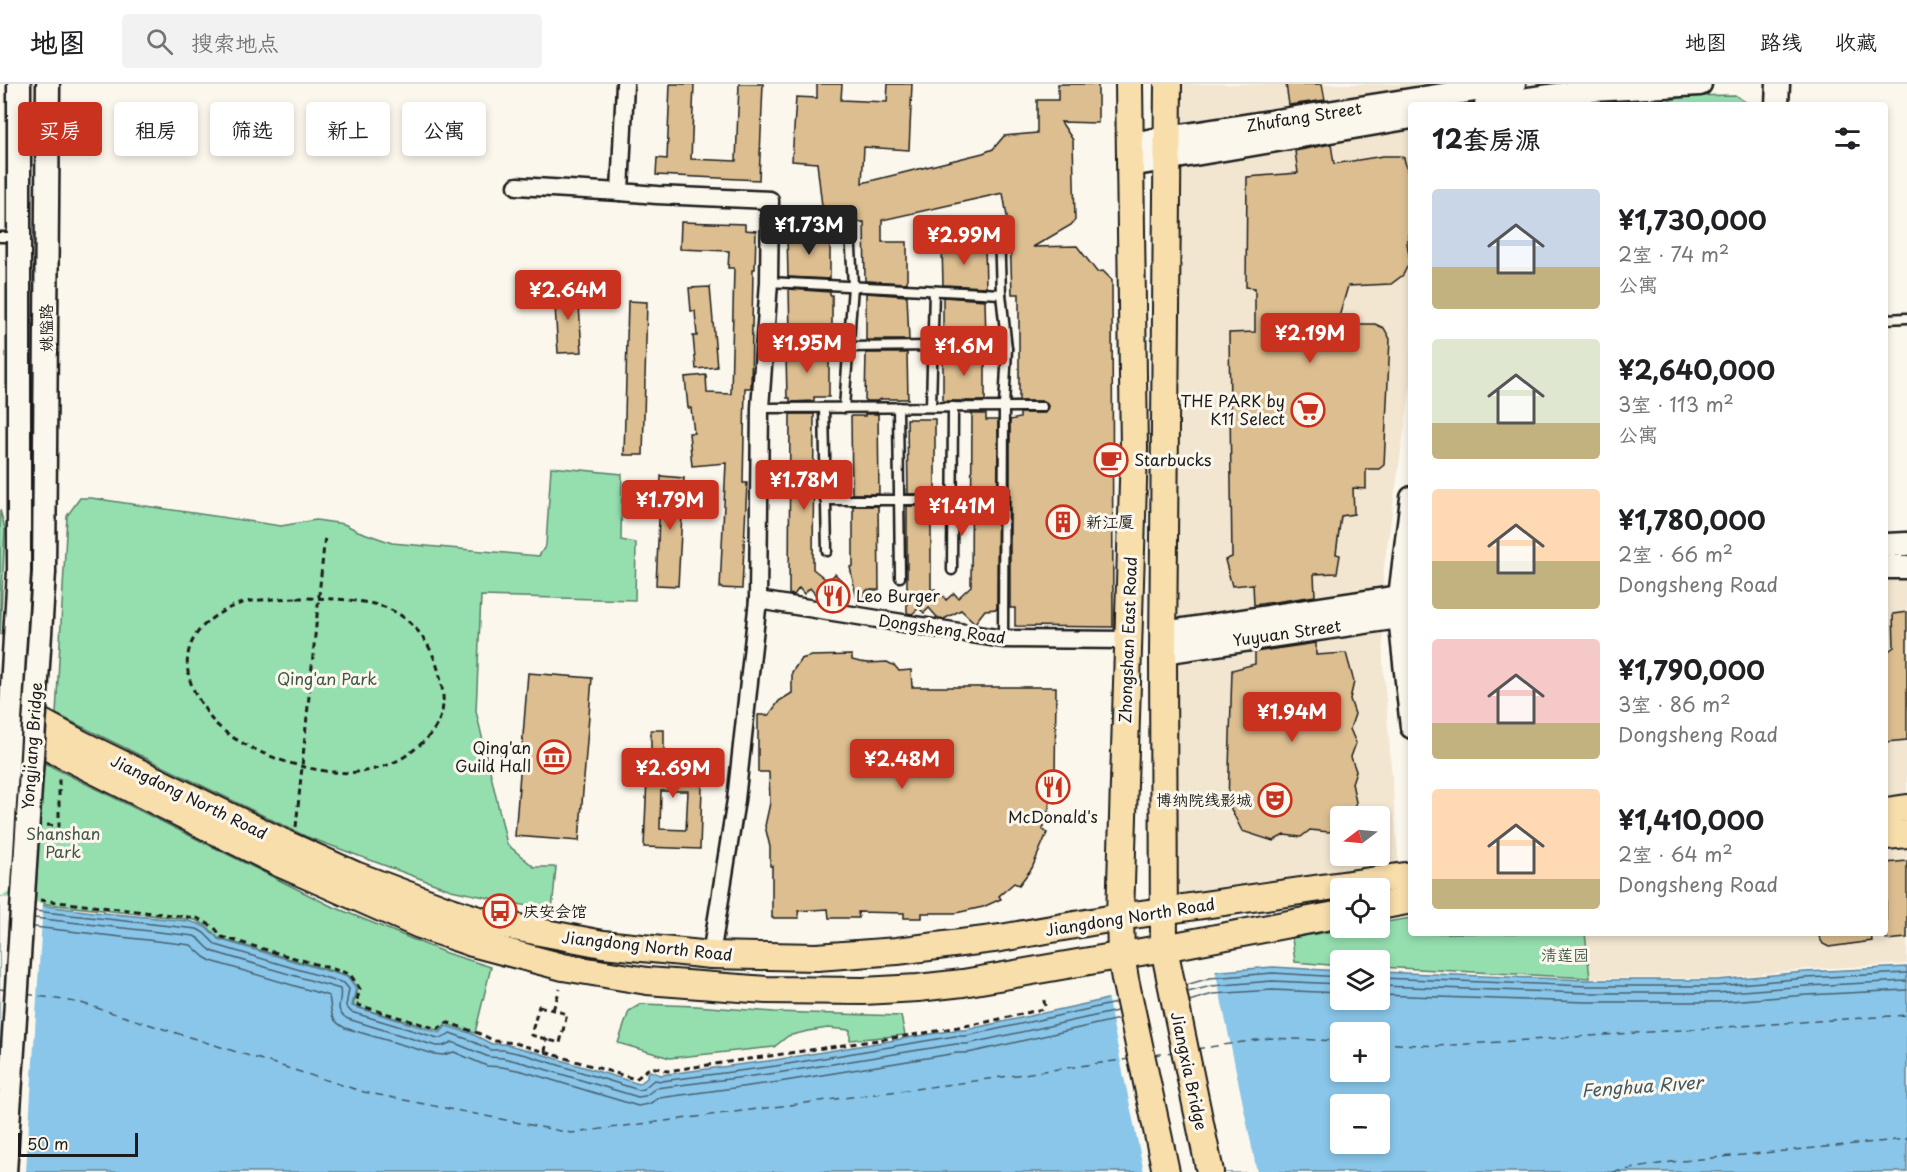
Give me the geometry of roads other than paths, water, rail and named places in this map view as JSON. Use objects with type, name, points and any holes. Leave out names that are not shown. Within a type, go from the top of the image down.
[{"type":"main road","name":"姚隘路","points":[[19,84],[10,237],[19,572]]},
{"type":"main road","name":"姚隘路","points":[[44,572],[48,84]]},
{"type":"main road","name":"Zhongshan East Road","points":[[1123,967],[1120,917],[1134,449],[1129,84]]},
{"type":"main road","name":"Zhongshan East Road","points":[[1166,959],[1163,911],[1163,642],[1168,84]]},
{"type":"main road","name":"Zhufang Street","points":[[1168,148],[1463,91],[1514,84]]},
{"type":"main road","points":[[1507,102],[1592,90],[1700,84]]},
{"type":"main road","points":[[1777,102],[1778,84]]},
{"type":"main road","name":"Zhufang Street","points":[[1130,154],[1408,118]]},
{"type":"main road","points":[[1888,545],[1907,544]]},
{"type":"main road","points":[[1888,567],[1907,567]]},
{"type":"main road","points":[[1408,570],[1406,606],[1408,646]]},
{"type":"main road","name":"Yongjiang Bridge","points":[[0,885],[19,572]]},
{"type":"main road","name":"Yongjiang Bridge","points":[[5,1172],[44,572]]},
{"type":"main road","name":"Yuyuan Street","points":[[1163,642],[1406,606]]},
{"type":"main road","name":"Jiangdong North Road","points":[[0,700],[81,744],[355,875],[482,921],[603,945],[711,955],[818,957],[897,951],[1001,938],[1120,917],[1408,876]]},
{"type":"main road","name":"Jiangdong North Road","points":[[0,723],[279,863],[420,925],[472,943],[563,967],[647,981],[766,990],[863,991],[963,983],[1123,967],[1166,959],[1330,917]]},
{"type":"main road","points":[[1888,811],[1907,808]]},
{"type":"main road","points":[[1888,836],[1907,834]]},
{"type":"main road","points":[[1390,904],[1408,901]]},
{"type":"main road","name":"Jiangxia Bridge","points":[[1166,959],[1210,1172]]},
{"type":"main road","points":[[1123,967],[1166,1172]]},
{"type":"street","points":[[620,192],[625,84]]},
{"type":"street","points":[[517,186],[770,200],[769,282],[760,408],[758,600],[736,800],[711,955]]},
{"type":"street","name":"Dongsheng Road","points":[[758,600],[1003,639],[1128,640]]},
{"type":"lane","points":[[844,408],[853,286],[850,230]]},
{"type":"lane","points":[[999,231],[1001,294],[1007,349],[1004,406],[1003,639]]},
{"type":"lane","points":[[769,282],[1001,294]]},
{"type":"lane","points":[[931,406],[934,291]]},
{"type":"lane","points":[[1888,319],[1907,318]]},
{"type":"lane","points":[[765,337],[848,347],[933,346],[1007,349]]},
{"type":"lane","points":[[898,407],[900,577]]},
{"type":"lane","points":[[952,570],[953,407]]},
{"type":"lane","points":[[760,408],[1042,407]]},
{"type":"lane","points":[[824,408],[827,551]]},
{"type":"lane","points":[[825,500],[952,500]]},
{"type":"water","name":"Fenghua Rıver","points":[[0,900],[193,922],[208,929],[218,939],[348,977],[356,988],[352,1006],[440,1033],[446,1026],[470,1033],[492,1044],[504,1044],[528,1050],[639,1084],[647,1078],[650,1071],[661,1075],[775,1060],[965,1030],[1099,1001],[1209,972],[1273,967],[1330,970],[1330,1010],[1390,1010],[1390,972],[1587,980],[1717,980],[1805,972],[1907,967],[1907,1172],[0,1172]]},
{"type":"place","name":"THE PARK by K11 Select","points":[[1308,410]]},
{"type":"place","name":"Starbucks","points":[[1111,460]]},
{"type":"place","name":"新江厦","points":[[1063,522]]},
{"type":"place","name":"Leo Burger","points":[[833,596]]},
{"type":"place","name":"Qing'an Guild Hall","points":[[554,757]]},
{"type":"place","name":"McDonald's","points":[[1053,787]]},
{"type":"place","name":"博纳院线影城","points":[[1275,800]]},
{"type":"place","name":"庆安会馆","points":[[500,911]]},
{"type":"park label","name":"Qing'an Park","points":[[327,679]]},
{"type":"park label","name":"Shanshan Park","points":[[63,843]]},
{"type":"park label","name":"清莲园","points":[[1565,955]]}]
